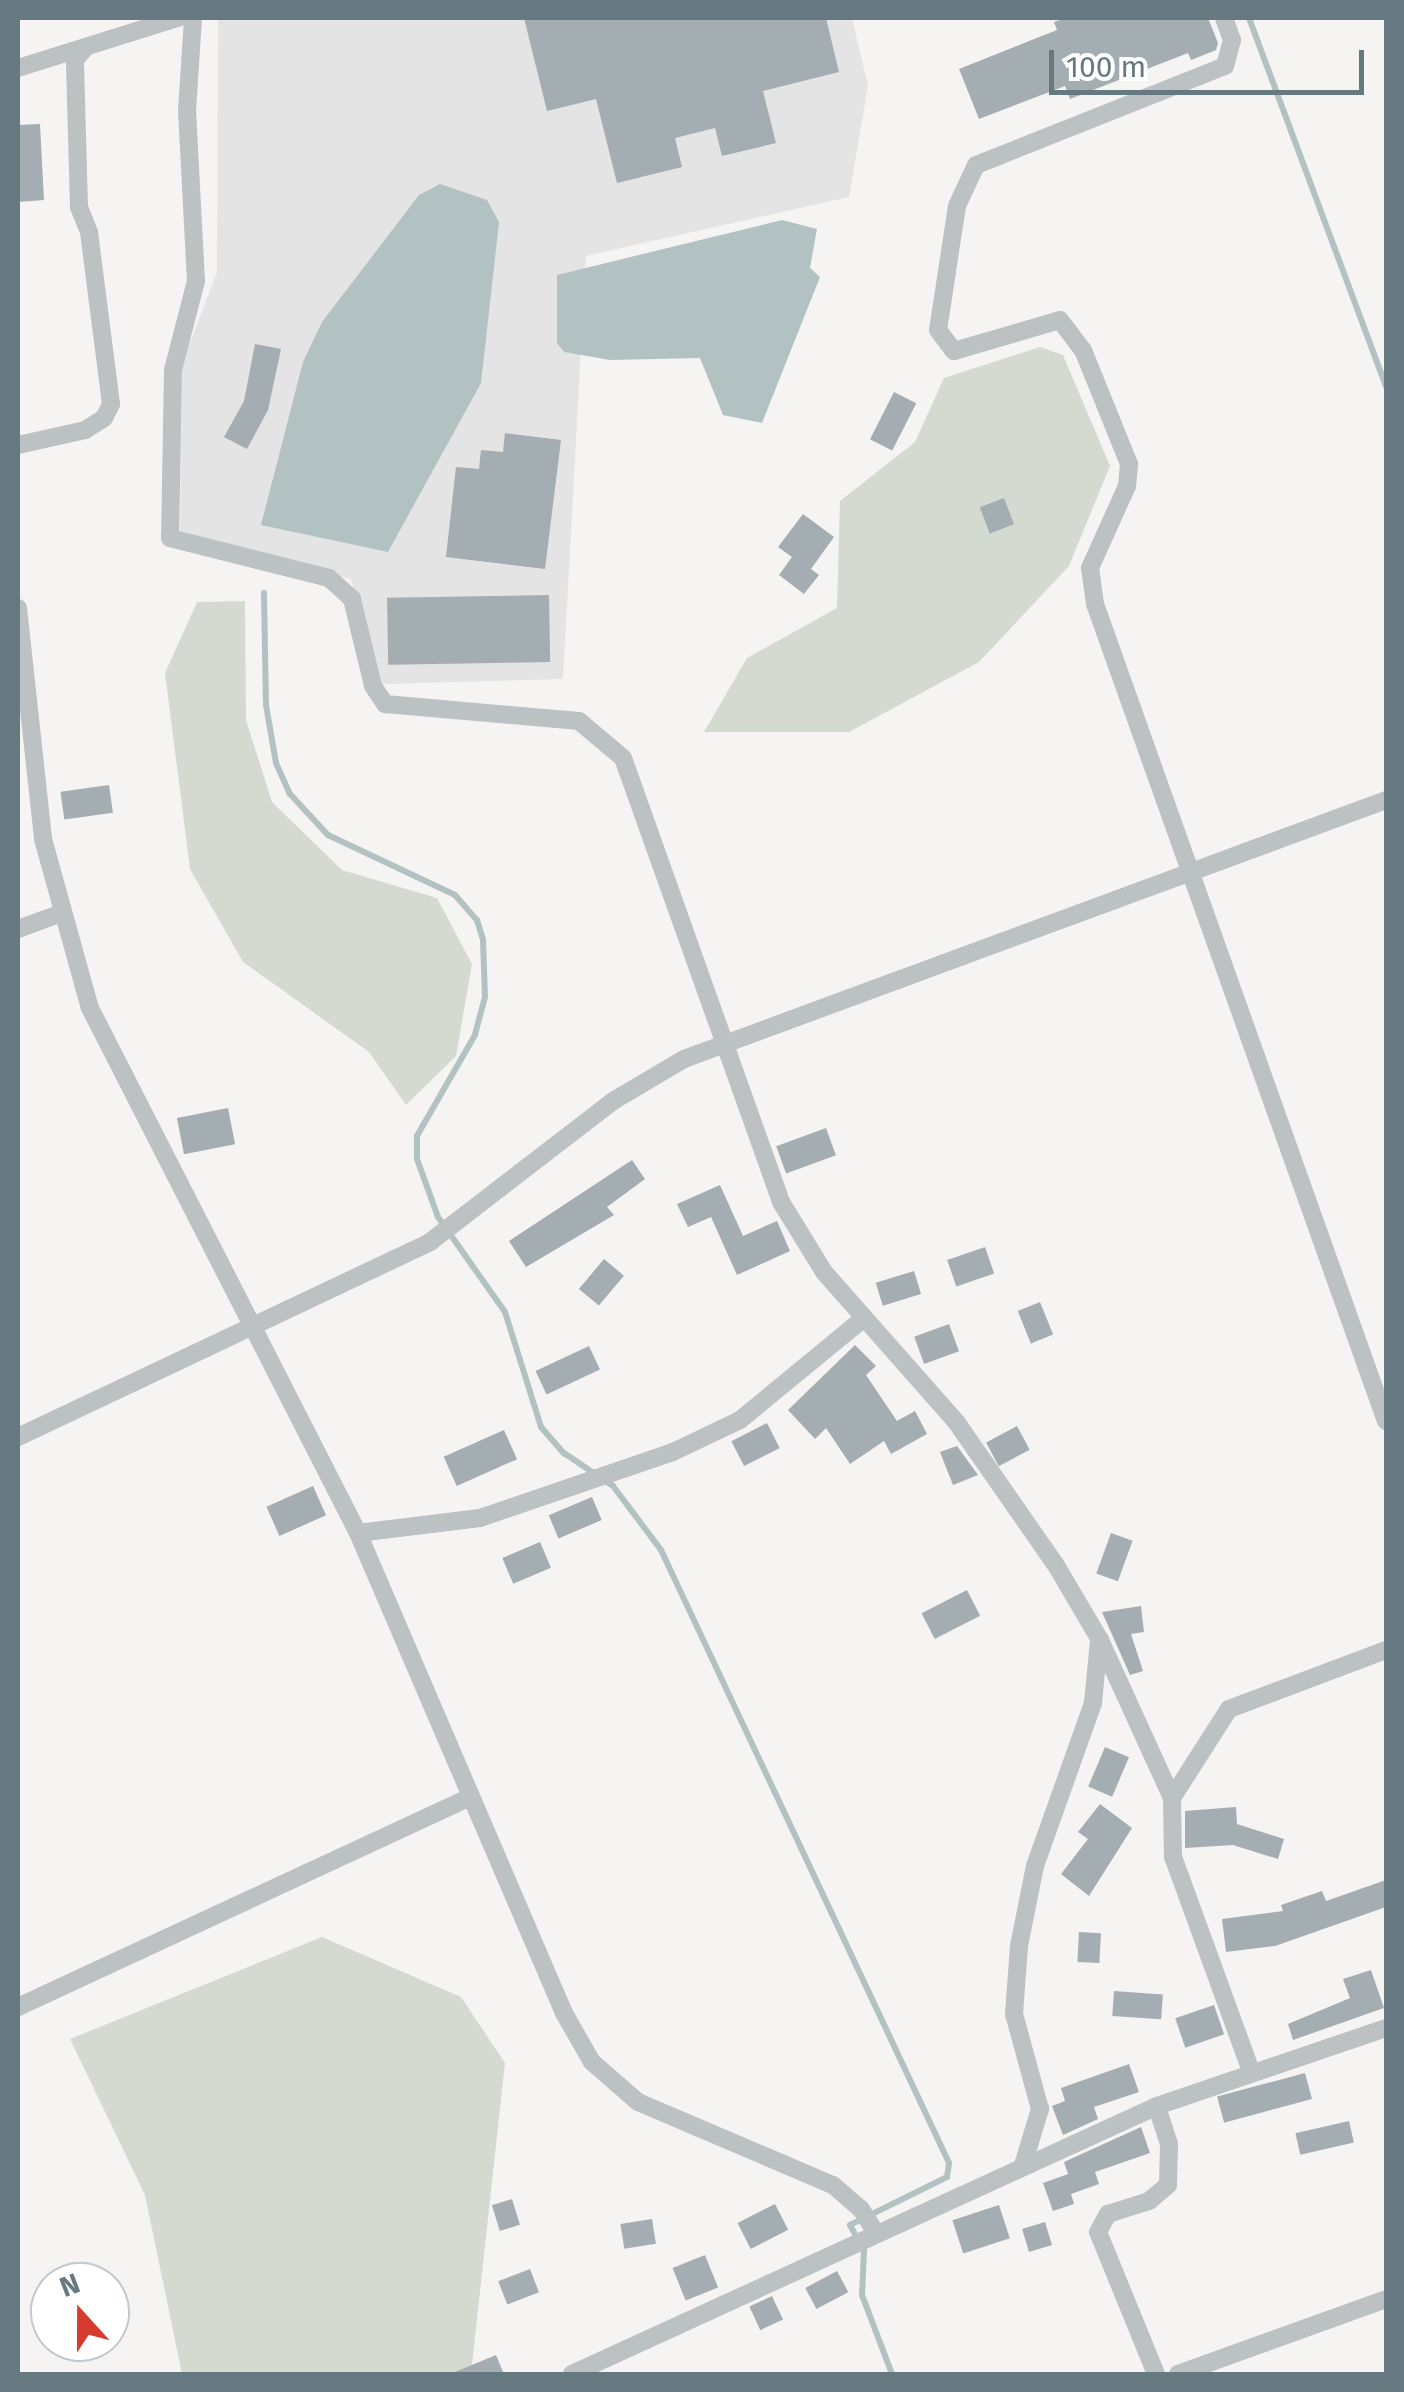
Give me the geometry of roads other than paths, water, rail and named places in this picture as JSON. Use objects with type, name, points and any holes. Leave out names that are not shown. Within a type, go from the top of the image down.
[{"type":"street","points":[[18,68],[178,18]]},
{"type":"street","points":[[193,18],[187,110],[196,281],[173,370],[170,538],[329,578],[352,599],[374,686],[385,704],[578,721],[624,758],[781,1202],[862,1319],[1000,1479],[1100,1640],[1172,1798],[1173,1857],[1251,2072]]},
{"type":"street","points":[[1224,18],[1232,40],[1224,66],[976,165],[957,206],[938,330],[944,345],[967,350],[1060,320],[1083,350],[1129,464],[1089,583],[1188,873],[1386,1421]]},
{"type":"street","points":[[18,445],[85,430],[104,418],[111,404],[89,232],[79,207],[74,60],[86,47]]},
{"type":"street","points":[[18,608],[21,680],[59,914],[90,1008],[249,1330],[358,1533],[564,2013],[592,2062],[638,2102],[810,2172],[862,2209],[876,2234]]},
{"type":"street","points":[[18,1437],[430,1242],[462,1222],[613,1102],[722,1044],[1386,800]]},
{"type":"street","points":[[18,929],[59,914]]},
{"type":"street","points":[[358,1533],[480,1518],[617,1474],[740,1420],[862,1319]]},
{"type":"street","points":[[1023,2165],[1040,2108],[1014,2014],[1019,1946],[1035,1866],[1093,1703],[1100,1640]]},
{"type":"street","points":[[1172,1798],[1229,1709],[1386,1650]]},
{"type":"street","points":[[18,2007],[471,1797]]},
{"type":"street","points":[[572,2374],[1157,2106],[1386,2028]]},
{"type":"street","points":[[1156,2374],[1098,2232],[1108,2214],[1149,2201],[1168,2185],[1168,2144],[1157,2106]]},
{"type":"street","points":[[1178,2374],[1386,2298]]},
{"type":"waterway","points":[[1249,18],[1386,386]]},
{"type":"waterway","points":[[264,593],[266,705],[276,763],[290,794],[328,835],[455,895],[477,920],[483,940],[485,997],[475,1035],[417,1136],[417,1159],[438,1217],[505,1312],[541,1427],[564,1453],[613,1486],[661,1550],[949,2163],[947,2177],[850,2225],[864,2250],[862,2295],[892,2374]]}]
